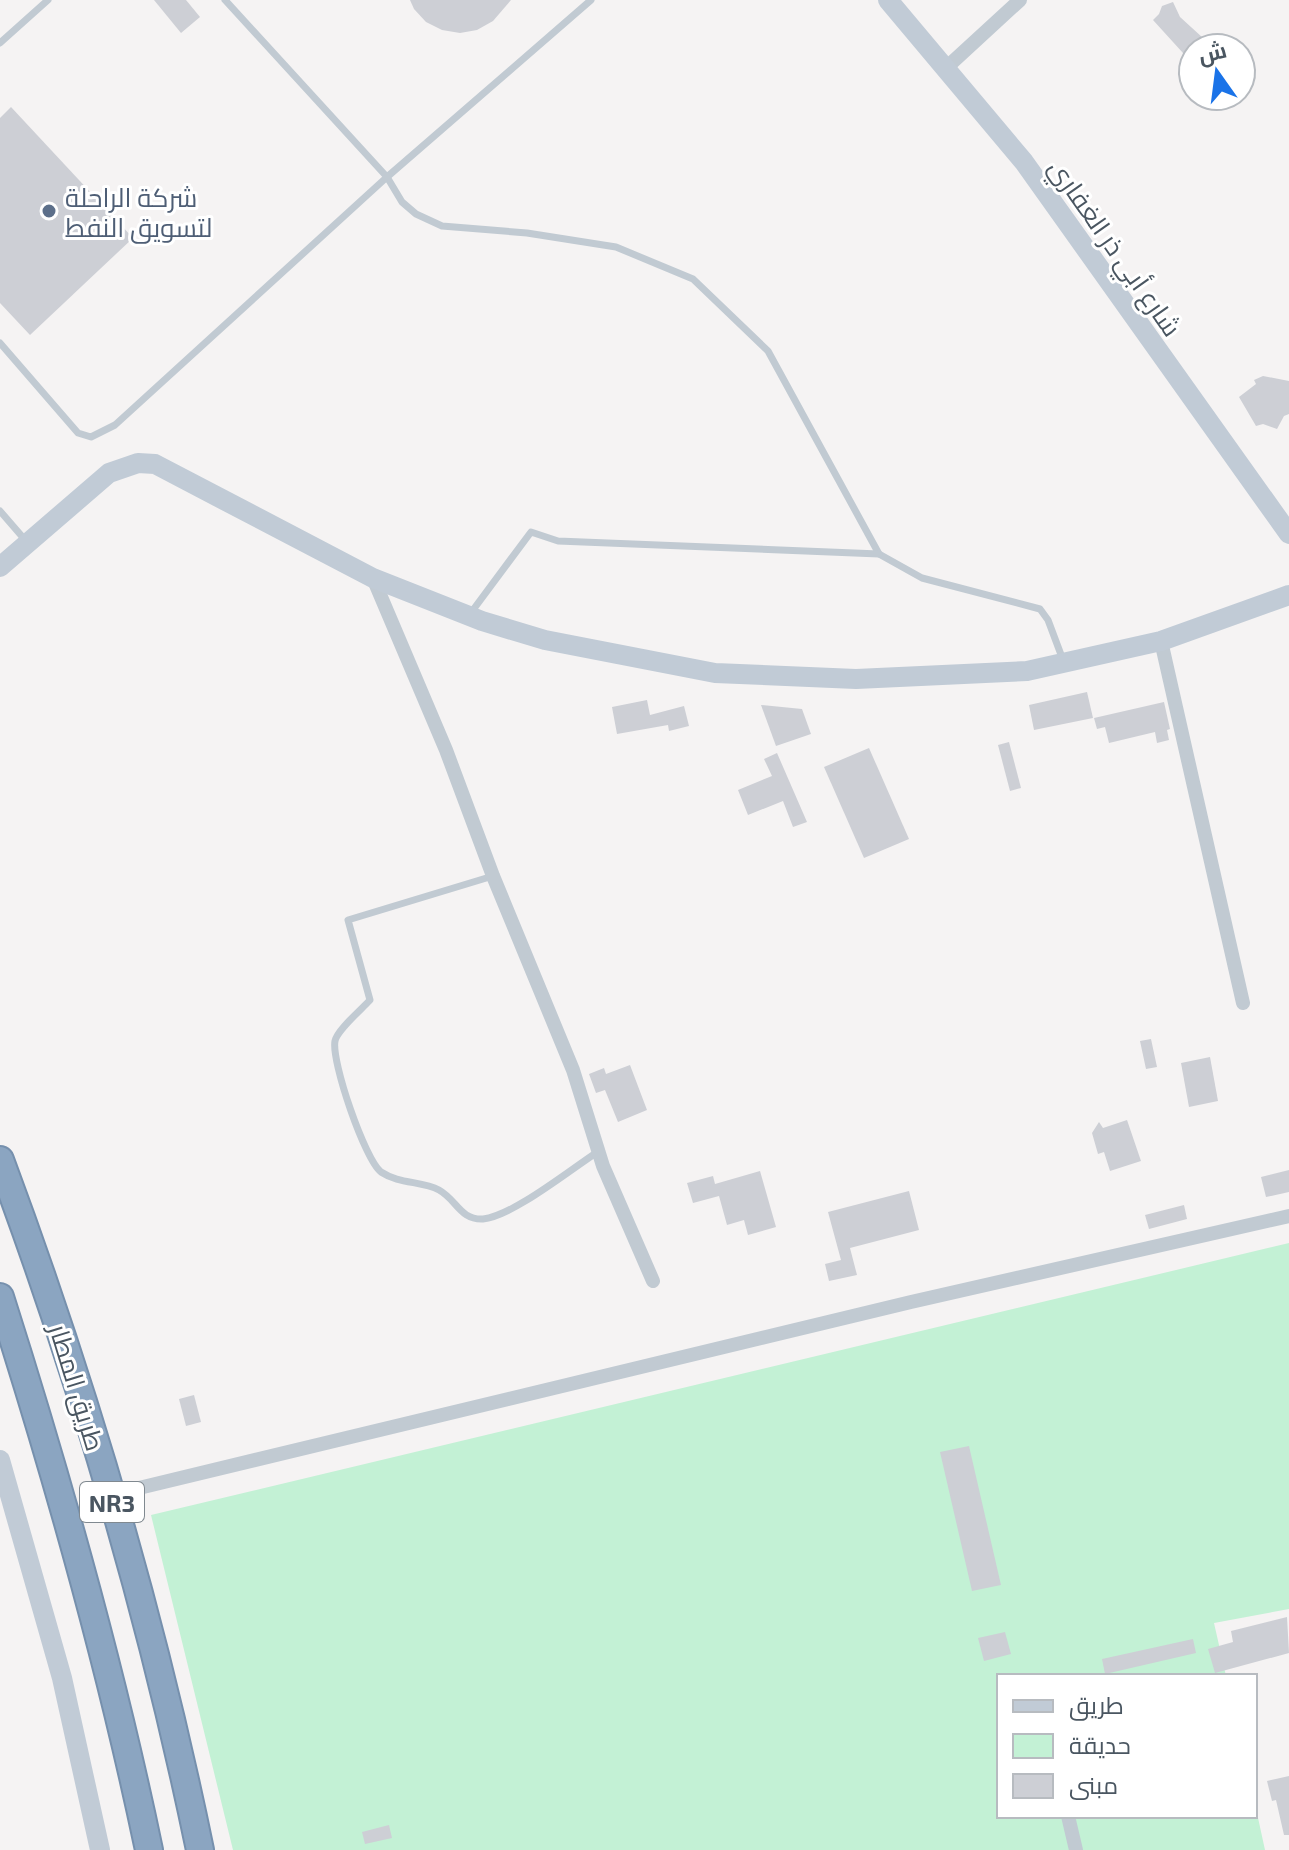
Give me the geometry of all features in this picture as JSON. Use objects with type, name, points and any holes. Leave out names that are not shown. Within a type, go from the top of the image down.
[{"type":"highway","name":"طريق المطار","points":[[0,1160],[71,1359],[180,1752],[200,1850]]},
{"type":"highway","name":"طريق المطار","points":[[0,1297],[64,1507],[127,1744],[149,1850]]},
{"type":"street","name":"شارع أبي ذر الغفاري","points":[[888,0],[1024,162],[1289,534]]},
{"type":"street","points":[[946,68],[1020,0]]},
{"type":"street","points":[[0,567],[109,473],[138,463],[155,464],[373,578],[469,616],[545,640],[715,673],[856,679],[1027,671],[1161,641],[1289,595]]},
{"type":"street","points":[[373,578],[446,750],[493,876],[573,1070],[599,1151],[653,1281]]},
{"type":"street","points":[[1161,641],[1243,1003]]},
{"type":"street","points":[[110,1495],[911,1302],[1289,1216]]},
{"type":"street","points":[[0,1460],[62,1678],[100,1850]]},
{"type":"street","points":[[1068,1818],[1076,1850]]},
{"type":"lane","points":[[0,43],[48,0]]},
{"type":"lane","points":[[225,0],[387,177],[402,202],[416,214],[442,226],[527,233],[616,247],[693,279],[768,351],[879,554]]},
{"type":"lane","points":[[0,343],[78,433],[91,437],[115,425],[387,177],[591,0]]},
{"type":"lane","points":[[0,511],[28,543]]},
{"type":"lane","points":[[469,616],[531,532],[558,541],[879,554],[922,578],[1040,609],[1048,620],[1065,664]]},
{"type":"lane","points":[[493,876],[348,920],[370,1000],[335,1037],[334,1056],[359,1132],[379,1170],[405,1182],[440,1191],[466,1217],[480,1219],[500,1216],[599,1151]]},
{"type":"green space","points":[[1289,1243],[1289,1609],[1214,1623],[1226,1674],[997,1674],[997,1818],[1257,1818],[1257,1813],[1265,1850],[233,1850],[151,1515]]},
{"type":"building","points":[[154,0],[186,0],[200,17],[181,33]]},
{"type":"building","points":[[410,0],[511,0],[493,21],[477,30],[460,33],[442,30],[426,22]]},
{"type":"building","points":[[1173,2],[1180,17],[1196,32],[1177,32],[1177,46],[1153,20],[1162,6]]},
{"type":"building","points":[[11,107],[133,238],[30,335],[0,303],[0,118]]},
{"type":"building","points":[[1263,376],[1289,381],[1289,414],[1284,416],[1277,429],[1263,424],[1256,426],[1239,397],[1256,384],[1254,380]]},
{"type":"building","points":[[1087,692],[1093,718],[1034,730],[1029,705]]},
{"type":"building","points":[[647,700],[650,715],[684,706],[689,726],[669,731],[668,725],[617,734],[612,707]]},
{"type":"building","points":[[1164,702],[1170,729],[1167,730],[1169,740],[1157,743],[1155,732],[1109,743],[1105,727],[1097,729],[1094,718]]},
{"type":"building","points":[[761,705],[802,709],[811,734],[776,746]]},
{"type":"building","points":[[1009,742],[1021,788],[1010,791],[998,745]]},
{"type":"building","points":[[869,748],[909,839],[864,858],[824,767]]},
{"type":"building","points":[[777,753],[807,822],[793,827],[783,801],[748,815],[738,790],[772,776],[764,759]]},
{"type":"building","points":[[1151,1039],[1157,1067],[1146,1069],[1140,1041]]},
{"type":"building","points":[[1210,1057],[1218,1101],[1189,1107],[1181,1063]]},
{"type":"building","points":[[630,1065],[647,1110],[618,1122],[605,1090],[596,1093],[589,1074],[604,1068],[606,1074]]},
{"type":"building","points":[[1127,1120],[1141,1161],[1110,1171],[1104,1152],[1098,1154],[1092,1133],[1099,1122],[1103,1128]]},
{"type":"building","points":[[1289,1170],[1289,1192],[1266,1197],[1261,1177]]},
{"type":"building","points":[[760,1171],[776,1227],[748,1235],[744,1220],[727,1225],[719,1196],[693,1203],[687,1183],[713,1176],[715,1184]]},
{"type":"building","points":[[909,1191],[919,1230],[850,1248],[857,1275],[829,1281],[825,1264],[841,1260],[828,1212]]},
{"type":"building","points":[[1184,1205],[1187,1219],[1149,1229],[1145,1215]]},
{"type":"building","points":[[194,1395],[201,1422],[186,1426],[179,1399]]},
{"type":"building","points":[[969,1446],[1001,1585],[972,1591],[940,1452]]},
{"type":"building","points":[[1287,1617],[1289,1653],[1215,1673],[1208,1649],[1233,1642],[1231,1631]]},
{"type":"building","points":[[1005,1632],[1011,1654],[984,1661],[978,1638]]},
{"type":"building","points":[[1193,1639],[1196,1653],[1105,1674],[1102,1659]]},
{"type":"building","points":[[1289,1776],[1289,1835],[1284,1835],[1276,1800],[1272,1801],[1267,1781]]},
{"type":"building","points":[[389,1825],[392,1838],[365,1844],[362,1832]]},
{"type":"place","name":"شركة الراحلة لتسويق النفط","points":[[49,211]]}]
